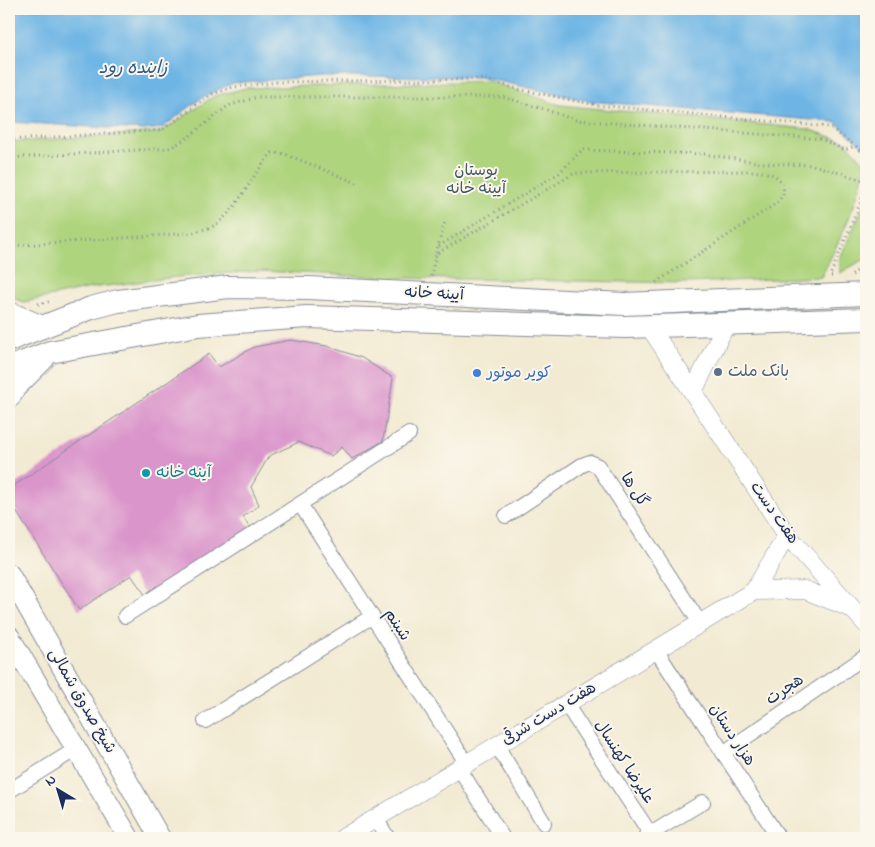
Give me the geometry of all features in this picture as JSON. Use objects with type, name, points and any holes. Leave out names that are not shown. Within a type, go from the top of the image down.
[{"type":"main road","name":"آیینه خانه","points":[[9,340],[118,300],[228,287],[308,288],[624,304],[866,294]]},
{"type":"main road","points":[[208,289],[205,295],[204,308],[214,324]]},
{"type":"main road","points":[[9,314],[42,327]]},
{"type":"main road","name":"آیینه خانه","points":[[9,368],[50,352],[214,324],[307,317],[649,326],[866,319]]},
{"type":"main road","points":[[9,397],[14,388],[50,352]]},
{"type":"main road","name":"شیخ صدوق شمالی","points":[[9,574],[160,835]]},
{"type":"main road","name":"شیخ صدوق شمالی","points":[[9,636],[129,838]]},
{"type":"street","points":[[692,392],[726,324]]},
{"type":"street","name":"هفت دست","points":[[649,326],[788,536],[866,624]]},
{"type":"street","points":[[126,616],[409,434]]},
{"type":"street","name":"گل ها","points":[[506,516],[582,465],[590,462],[598,466],[700,623]]},
{"type":"street","name":"شبنم","points":[[300,504],[463,766],[503,838]]},
{"type":"street","points":[[754,591],[788,536]]},
{"type":"street","points":[[754,591],[805,590],[854,610]]},
{"type":"street","name":"هفت دست شرقی","points":[[344,838],[754,591]]},
{"type":"street","points":[[205,720],[371,617]]},
{"type":"street","name":"هزار دستان","points":[[656,650],[779,838]]},
{"type":"street","name":"هجرت","points":[[723,753],[866,656]]},
{"type":"street","name":"علیرضا کهنسال","points":[[566,704],[649,837]]},
{"type":"street","points":[[497,746],[544,823]]},
{"type":"street","points":[[9,791],[76,749]]},
{"type":"street","points":[[649,837],[703,802]]},
{"type":"street","points":[[376,819],[388,838]]},
{"type":"path","points":[[9,140],[162,130],[212,94],[234,87],[278,82],[483,79],[528,91],[596,105],[830,127],[856,146],[866,156]]},
{"type":"path","points":[[9,158],[170,148],[187,138],[228,106],[257,98],[503,97],[544,108],[575,120],[822,139],[845,150],[856,146]]},
{"type":"path","points":[[438,246],[559,173],[582,150],[704,154],[762,163],[813,165],[866,181]]},
{"type":"path","points":[[9,246],[192,233],[214,226],[227,214],[261,164],[272,153],[285,154],[357,183]]},
{"type":"path","points":[[436,254],[575,173],[750,171],[774,174],[783,183],[784,193],[777,202],[654,283]]},
{"type":"path","points":[[836,276],[830,276],[866,189]]},
{"type":"path","points":[[429,281],[445,222]]},
{"type":"path","points":[[850,277],[862,267],[866,267]]},
{"type":"green space","name":"بوستان آیینه خانه","points":[[488,81],[560,105],[808,129],[846,142],[865,163],[858,193],[848,222],[821,277],[687,283],[397,278],[260,271],[177,277],[91,288],[24,302],[9,297],[9,142],[161,132],[214,96],[246,88]]},
{"type":"green space","points":[[866,200],[866,260],[840,273],[840,258]]},
{"type":"water","name":"زاینده رود","points":[[9,9],[866,9],[866,149],[835,122],[589,101],[479,77],[321,76],[233,83],[203,97],[162,128],[144,130],[9,122]]},
{"type":"building","name":"آینه خانه","points":[[291,340],[327,346],[362,358],[393,378],[383,441],[352,459],[342,447],[331,456],[299,442],[269,456],[251,487],[259,505],[243,517],[251,529],[146,596],[131,575],[79,610],[9,500],[9,489],[209,354],[219,367],[254,347]]},
{"type":"place","name":"بانک ملت","points":[[718,372]]},
{"type":"place","name":"کویر موتور","points":[[477,373]]},
{"type":"place","name":"آینه خانه","points":[[146,473]]}]
